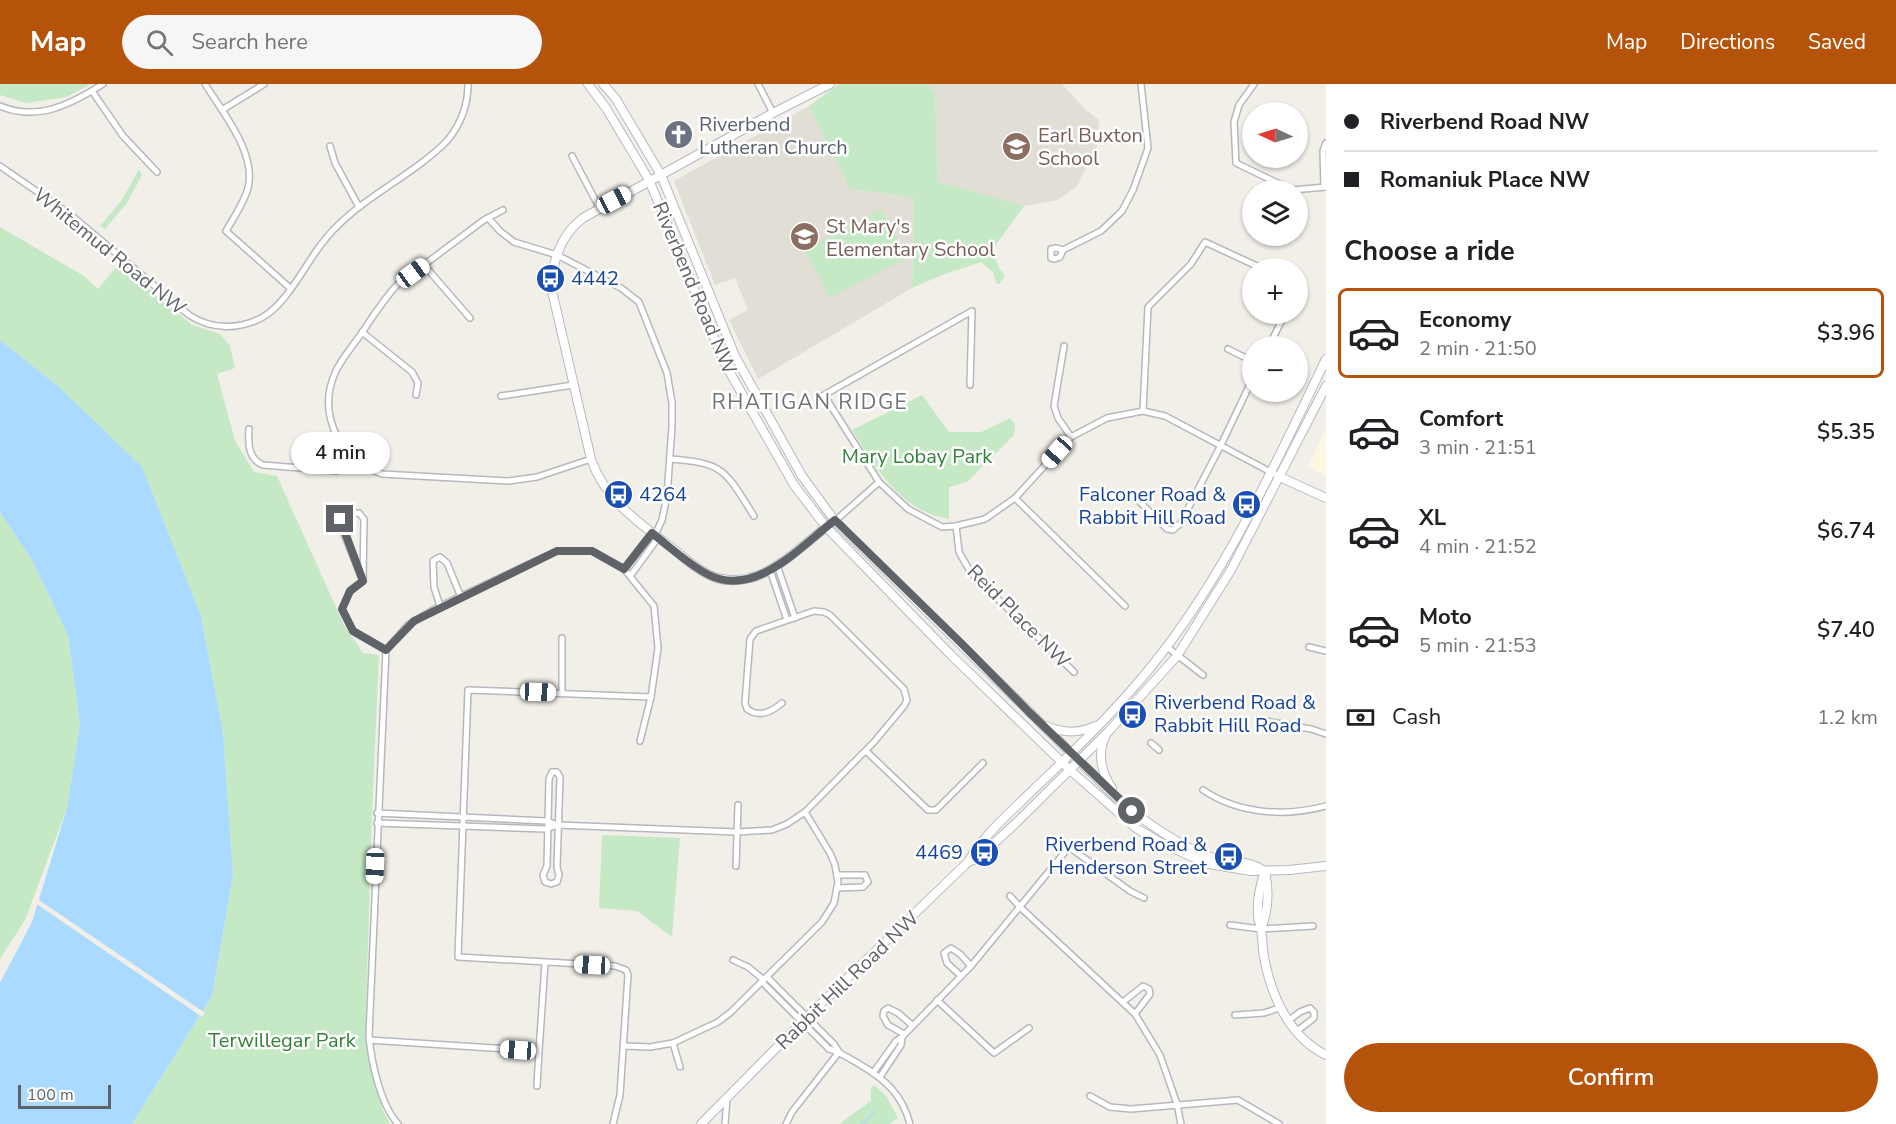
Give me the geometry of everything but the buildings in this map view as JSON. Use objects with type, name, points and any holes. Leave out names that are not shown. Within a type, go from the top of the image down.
[{"type":"main road","name":"Riverbend Road NW","points":[[588,84],[606,108],[649,180],[724,364],[794,485],[826,527],[951,655],[1070,770],[1136,828],[1161,843],[1209,864],[1251,871],[1326,866]]},
{"type":"main road","name":"Riverbend Road NW","points":[[603,84],[616,99],[661,175],[735,356],[802,476],[835,520],[1071,754],[1143,820],[1210,857],[1256,865],[1264,871]]},
{"type":"main road","points":[[830,84],[582,218],[569,230],[557,255],[552,291],[591,459],[602,485],[625,512],[698,568],[717,578],[731,580],[748,579],[773,568],[835,520]]},
{"type":"main road","name":"Rabbit Hill Road NW","points":[[701,1124],[805,1019],[968,862],[973,852],[997,825],[1071,754],[1167,647],[1214,578],[1232,547],[1326,359]]},
{"type":"main road","name":"Rabbit Hill Road NW","points":[[968,862],[991,848],[1109,731],[1177,656],[1231,570],[1326,386]]},
{"type":"main road","points":[[1280,477],[1326,498]]},
{"type":"main road","points":[[1042,725],[1058,731],[1078,732],[1099,724]]},
{"type":"main road","points":[[1109,731],[1103,741],[1100,759],[1106,780],[1120,801]]},
{"type":"main road","points":[[1264,871],[1260,885],[1258,918],[1270,986],[1279,1008],[1288,1021],[1316,1050],[1326,1055]]},
{"type":"street","points":[[0,106],[22,111],[49,110],[68,105],[103,84]]},
{"type":"street","points":[[205,84],[245,150],[249,172],[247,193],[226,231],[290,288],[328,235],[359,207],[447,141],[463,115],[468,84]]},
{"type":"street","points":[[222,110],[264,84]]},
{"type":"street","points":[[758,84],[773,113]]},
{"type":"street","points":[[1063,250],[1101,231],[1122,211],[1133,190],[1148,148],[1141,84]]},
{"type":"street","points":[[1254,84],[1239,105],[1234,122],[1236,163],[1292,190],[1325,188],[1323,151],[1326,143]]},
{"type":"street","points":[[92,91],[123,136],[157,172]]},
{"type":"street","points":[[330,146],[335,163],[359,207]]},
{"type":"street","points":[[572,156],[600,207]]},
{"type":"street","name":"Whitemud Road NW","points":[[0,166],[71,215],[189,315],[206,324],[224,327],[241,325],[264,317],[276,307],[290,288]]},
{"type":"street","points":[[503,210],[488,218],[392,291],[335,372],[328,402],[331,425],[353,459],[382,474],[496,482],[537,477],[591,459]]},
{"type":"street","points":[[488,218],[514,242],[557,255],[627,291],[639,302],[667,373],[673,414],[666,504],[662,520],[631,575]]},
{"type":"street","points":[[1143,411],[1148,307],[1191,264],[1205,242],[1242,259]]},
{"type":"street","points":[[424,265],[470,318]]},
{"type":"street","points":[[970,385],[972,311],[824,395],[879,482],[908,509],[942,527],[985,519],[1015,498],[1071,437],[1107,418],[1143,411],[1165,416],[1280,477]]},
{"type":"street","points":[[362,332],[412,372],[418,383],[416,394]]},
{"type":"street","points":[[1064,346],[1054,406],[1058,418],[1071,437]]},
{"type":"street","points":[[1228,349],[1242,356]]},
{"type":"street","points":[[501,396],[573,385]]},
{"type":"street","points":[[1136,497],[1167,529],[1173,530],[1180,524],[1242,401]]},
{"type":"street","points":[[249,429],[252,456],[256,462],[263,465],[337,471],[353,459]]},
{"type":"street","points":[[670,459],[704,462],[720,470],[732,483],[754,516]]},
{"type":"street","points":[[835,520],[879,482]]},
{"type":"street","points":[[1015,498],[1125,606]]},
{"type":"street","points":[[359,513],[364,519],[363,581],[340,524],[340,519],[344,514],[359,513]]},
{"type":"street","name":"Reid Place NW","points":[[956,526],[959,552],[971,573],[1074,672]]},
{"type":"street","points":[[624,569],[655,536]]},
{"type":"street","points":[[398,1124],[386,1106],[369,1040],[377,813],[386,650],[408,625],[441,606],[557,551],[592,551],[631,575],[654,606],[658,648],[651,697],[640,741]]},
{"type":"street","points":[[441,606],[434,587],[433,561],[440,557],[447,563],[461,597]]},
{"type":"street","points":[[773,568],[795,618]]},
{"type":"street","points":[[773,568],[787,620]]},
{"type":"street","points":[[363,581],[350,591],[342,609],[353,631],[386,650]]},
{"type":"street","points":[[377,813],[546,821],[558,825],[736,832],[772,830],[806,812],[866,751],[907,700],[906,693],[828,613],[818,611],[756,631],[749,642],[745,703],[749,711],[769,713],[782,703]]},
{"type":"street","points":[[562,638],[562,693]]},
{"type":"street","points":[[1167,647],[1203,675]]},
{"type":"street","points":[[1309,647],[1326,651]]},
{"type":"street","points":[[613,1124],[620,1095],[628,975],[626,970],[615,966],[458,957],[461,827],[468,690],[651,697]]},
{"type":"street","points":[[1260,720],[1326,734]]},
{"type":"street","points":[[1151,744],[1159,750]]},
{"type":"street","points":[[866,751],[922,807],[931,811],[938,808],[983,764]]},
{"type":"street","points":[[552,772],[557,772],[560,777],[558,825],[556,867],[560,875],[556,882],[551,884],[545,882],[543,875],[547,866],[546,821],[549,779],[552,772]]},
{"type":"street","points":[[1203,790],[1219,801],[1255,811],[1292,812],[1326,806]]},
{"type":"street","points":[[736,866],[738,805]]},
{"type":"street","points":[[624,1046],[650,1047],[673,1043],[724,1017],[827,917],[834,903],[837,875],[831,853],[806,812]]},
{"type":"street","points":[[377,823],[546,829],[558,825]]},
{"type":"street","points":[[873,1073],[896,1041],[972,966],[1070,848],[1130,891],[1144,897]]},
{"type":"street","points":[[837,875],[865,875],[868,882],[863,887],[837,888]]},
{"type":"street","points":[[1010,896],[1135,1014],[1160,1054],[1177,1104],[1181,1124]]},
{"type":"street","points":[[1230,925],[1261,929],[1313,926]]},
{"type":"street","points":[[961,976],[947,963],[944,953],[951,948],[972,966]]},
{"type":"street","points":[[733,960],[748,967],[764,980],[805,1019],[829,1049],[839,1052],[880,1077],[896,1092],[910,1124]]},
{"type":"street","points":[[537,1086],[545,963]]},
{"type":"street","points":[[1123,1002],[1143,986],[1149,989],[1150,994],[1135,1014]]},
{"type":"street","points":[[937,1000],[994,1053],[1029,1028]]},
{"type":"street","points":[[903,1036],[888,1025],[883,1016],[885,1011],[888,1008],[893,1010],[912,1025]]},
{"type":"street","points":[[1235,1015],[1264,1013],[1279,1008]]},
{"type":"street","points":[[1288,1021],[1310,1008],[1314,1012],[1314,1018],[1297,1031]]},
{"type":"street","points":[[880,1077],[901,1045],[903,1036]]},
{"type":"street","points":[[369,1040],[539,1051]]},
{"type":"street","points":[[673,1043],[680,1067]]},
{"type":"street","points":[[786,1124],[792,1112],[839,1052]]},
{"type":"street","points":[[1090,1096],[1110,1107],[1131,1109],[1238,1100],[1279,1124]]},
{"type":"street","points":[[725,1124],[727,1098]]},
{"type":"shaded area","name":"Earl Buxton School","points":[[928,84],[1062,84],[1086,110],[1099,120],[1097,147],[1077,186],[1058,200],[1024,206],[938,182],[935,93]]},
{"type":"shaded area","name":"St Mary's Elementary School","points":[[809,106],[850,189],[914,197],[912,288],[758,379],[729,320],[748,310],[735,278],[715,285],[674,181]]},
{"type":"shaded area","points":[[1326,428],[1326,476],[1309,466]]},
{"type":"green space","points":[[0,84],[91,84],[66,97],[26,103],[0,95]]},
{"type":"green space","points":[[839,84],[928,84],[935,93],[938,182],[1024,206],[992,250],[999,268],[1005,275],[1000,284],[996,283],[993,272],[981,262],[912,288],[914,197],[850,189],[809,106]]},
{"type":"green space","points":[[139,169],[142,175],[127,203],[105,229],[100,226],[122,200]]},
{"type":"green space","points":[[881,209],[907,257],[830,298],[805,250]]},
{"type":"green space","name":"Terwillegar Park","points":[[0,227],[84,276],[98,289],[119,264],[192,325],[220,334],[230,346],[235,368],[217,374],[235,441],[254,472],[277,476],[344,625],[363,653],[379,655],[365,1039],[384,1113],[390,1124],[132,1124],[212,996],[233,875],[223,733],[201,616],[59,387],[0,340]]},
{"type":"green space","name":"Mary Lobay Park","points":[[922,395],[949,432],[981,432],[1010,418],[1015,424],[1014,435],[967,482],[949,487],[949,519],[932,514],[903,498],[881,473],[852,430]]},
{"type":"green space","points":[[0,512],[32,560],[68,635],[80,724],[67,808],[25,920],[0,959]]},
{"type":"green space","points":[[602,835],[680,838],[672,937],[637,911],[599,908]]},
{"type":"green space","points":[[874,1085],[886,1096],[898,1118],[890,1124],[841,1124],[871,1101],[871,1088]]},
{"type":"water","points":[[0,340],[59,387],[142,467],[201,616],[223,733],[233,875],[212,996],[132,1124],[0,1124],[0,983],[32,922],[67,808],[80,724],[68,635],[32,560],[0,512]]},
{"type":"pier","points":[[36,898],[205,1013],[202,1017],[35,903]]},
{"type":"waterway","points":[[861,1124],[876,1112]]},
{"type":"place","name":"Riverbend Lutheran Church","points":[[678,135]]},
{"type":"place","name":"Earl Buxton School","points":[[1017,146]]},
{"type":"place","name":"St Mary's Elementary School","points":[[805,237]]},
{"type":"place","name":"4442","points":[[550,278]]},
{"type":"place","name":"4264","points":[[618,494]]},
{"type":"place","name":"Falconer Road & Rabbit Hill Road","points":[[1247,505]]},
{"type":"place","name":"Riverbend Road & Rabbit Hill Road","points":[[1133,714]]},
{"type":"place","name":"4469","points":[[984,852]]},
{"type":"place","name":"Riverbend Road & Henderson Street","points":[[1228,856]]},
{"type":"district","name":"RHATIGAN RIDGE","points":[[810,402]]},
{"type":"route","points":[[340,519],[363,581],[350,591],[342,609],[353,631],[386,650],[414,621],[557,551],[592,551],[624,569],[652,533],[709,575],[740,580],[757,577],[770,570],[835,520],[1071,754],[1132,811]]}]
